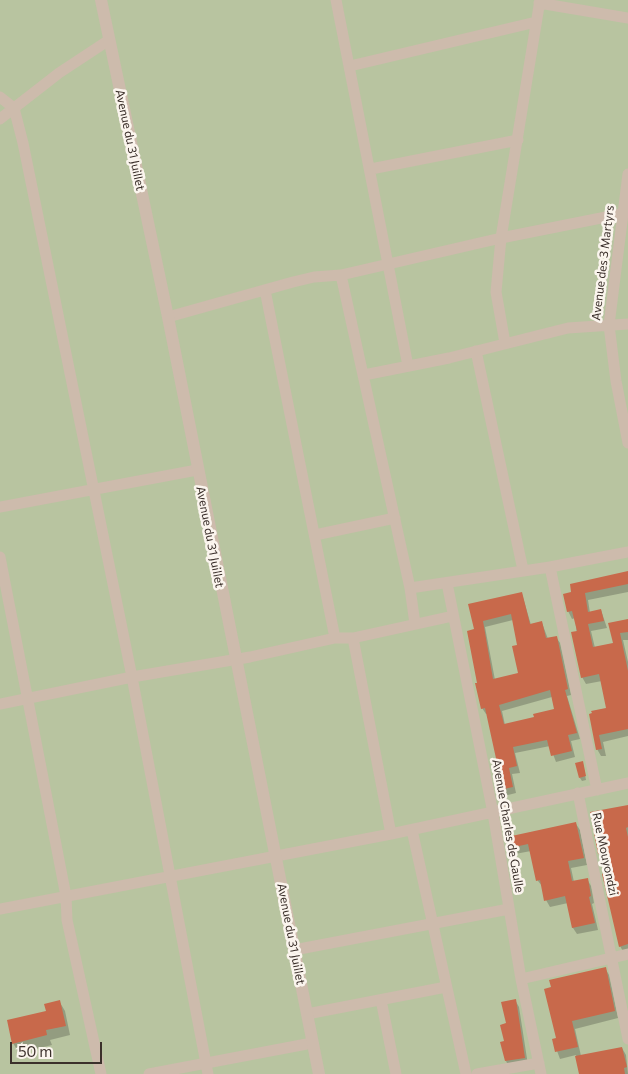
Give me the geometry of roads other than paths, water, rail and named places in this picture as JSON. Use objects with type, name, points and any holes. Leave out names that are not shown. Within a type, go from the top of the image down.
[{"type":"street","name":"Avenue du 31 Juillet","points":[[101,0],[168,318],[318,1074]]},
{"type":"street","points":[[336,0],[371,169],[408,366]]},
{"type":"street","points":[[505,343],[496,292],[501,238],[540,2],[628,18]]},
{"type":"street","points":[[350,66],[536,22]]},
{"type":"street","points":[[0,119],[109,40]]},
{"type":"street","points":[[0,97],[14,108],[23,143],[92,490],[132,677],[207,1068]]},
{"type":"street","points":[[371,169],[518,140]]},
{"type":"street","name":"Avenue des 3 Martyrs","points":[[628,174],[621,214],[609,325],[616,381],[628,443]]},
{"type":"street","points":[[168,318],[314,277],[341,275],[501,238],[621,214]]},
{"type":"street","points":[[341,275],[410,588],[415,624]]},
{"type":"street","points":[[265,290],[336,638]]},
{"type":"street","points":[[364,375],[476,351],[568,328],[628,324]]},
{"type":"street","points":[[476,351],[523,570]]},
{"type":"street","points":[[0,507],[197,470]]},
{"type":"street","points":[[316,535],[394,518]]},
{"type":"street","points":[[410,588],[448,584],[628,552]]},
{"type":"street","points":[[0,557],[66,896],[67,920],[101,1074]]},
{"type":"street","points":[[550,567],[596,790]]},
{"type":"street","name":"Avenue Charles de Gaulle","points":[[448,584],[493,813],[521,979],[540,1069]]},
{"type":"street","points":[[0,704],[336,638],[353,638],[453,616]]},
{"type":"street","points":[[353,638],[390,834]]},
{"type":"street","points":[[0,909],[412,830],[628,783]]},
{"type":"street","name":"Rue Mouyondzi","points":[[578,793],[628,1039]]},
{"type":"street","points":[[412,830],[466,1074]]},
{"type":"street","points":[[294,950],[509,909]]},
{"type":"street","points":[[521,979],[628,954]]},
{"type":"street","points":[[307,1014],[446,987]]},
{"type":"street","points":[[381,1000],[396,1074]]},
{"type":"street","points":[[149,1074],[207,1068],[312,1043]]},
{"type":"street","points":[[476,1074],[540,1069]]}]
